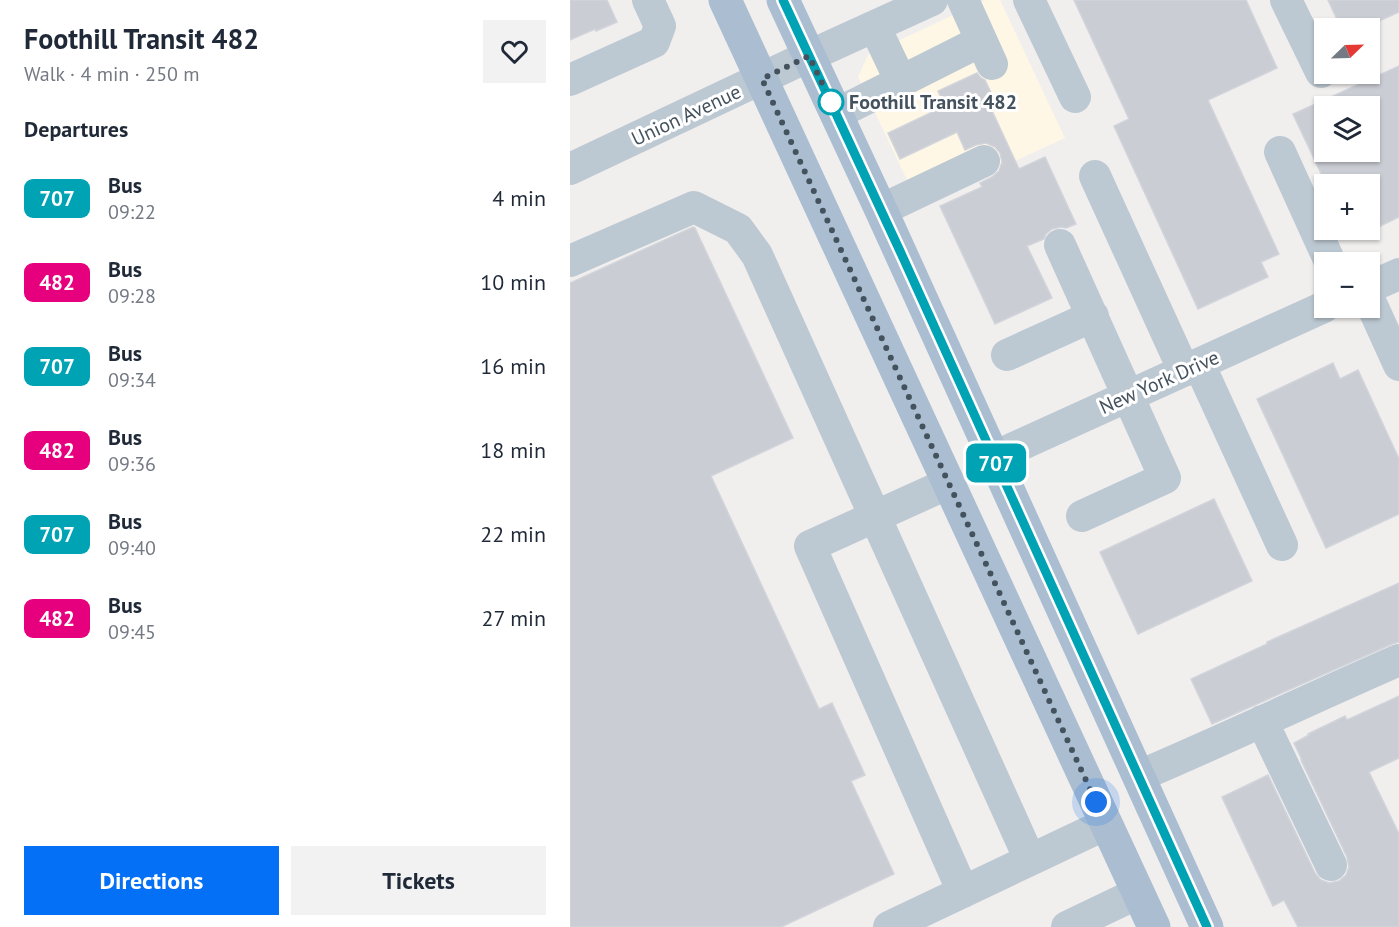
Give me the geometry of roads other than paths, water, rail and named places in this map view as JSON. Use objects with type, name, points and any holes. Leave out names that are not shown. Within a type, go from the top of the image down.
[{"type":"main road","points":[[725,0],[1154,927]]},
{"type":"main road","points":[[783,0],[1207,927]]},
{"type":"street","points":[[570,80],[654,42],[660,26],[648,0]]},
{"type":"street","name":"Union Avenue","points":[[570,169],[932,0]]},
{"type":"street","points":[[836,114],[901,82],[986,53],[963,0]]},
{"type":"street","points":[[1029,0],[1075,97]]},
{"type":"street","points":[[1287,0],[1314,57]]},
{"type":"street","points":[[875,27],[901,82]]},
{"type":"street","points":[[1280,152],[1325,252]]},
{"type":"street","points":[[881,210],[984,161]]},
{"type":"street","points":[[1095,176],[1282,545]]},
{"type":"street","points":[[570,261],[694,207],[738,229],[758,255],[1030,860]]},
{"type":"street","points":[[1060,245],[1165,478],[1082,516]]},
{"type":"street","points":[[1380,283],[1399,274]]},
{"type":"street","name":"New York Drive","points":[[994,458],[1314,312]]},
{"type":"street","points":[[1007,356],[1093,316]]},
{"type":"street","points":[[1378,318],[1399,365]]},
{"type":"street","points":[[949,483],[810,546],[963,892]]},
{"type":"street","points":[[1139,776],[1399,660]]},
{"type":"street","points":[[1263,721],[1331,865]]},
{"type":"street","points":[[890,927],[1106,824]]},
{"type":"street","points":[[1067,927],[1138,893]]},
{"type":"place","name":"Foothill Transit 482","points":[[831,102]]}]
